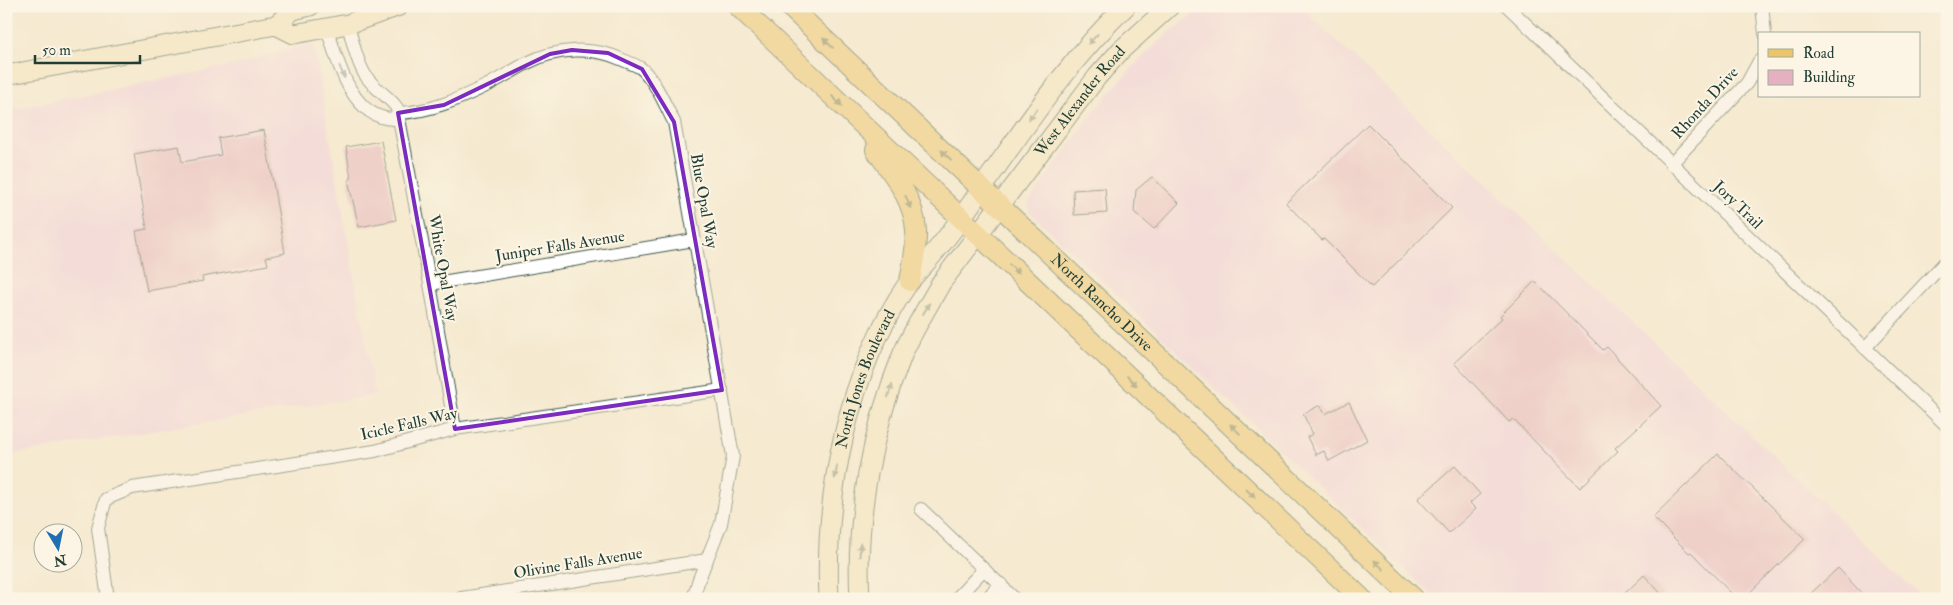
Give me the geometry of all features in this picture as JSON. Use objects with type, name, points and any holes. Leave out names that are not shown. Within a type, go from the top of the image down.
[{"type":"main road","points":[[6,75],[276,25],[293,10],[310,6]]},
{"type":"main road","points":[[276,25],[294,34],[348,24],[399,6]]},
{"type":"main road","points":[[738,6],[1362,599]]},
{"type":"main road","name":"North Rancho Drive","points":[[789,6],[1000,207],[1076,276],[1414,599]]},
{"type":"main road","name":"West Alexander Road","points":[[982,189],[1036,110],[1098,33],[1126,6]]},
{"type":"main road","points":[[1110,62],[1111,47],[1151,6]]},
{"type":"main road","name":"West Alexander Road","points":[[1000,207],[1076,103],[1110,62],[1143,29],[1170,6]]},
{"type":"main road","points":[[854,117],[903,189],[914,215],[916,232],[910,281]]},
{"type":"main road","name":"North Jones Boulevard","points":[[829,599],[828,560],[834,483],[842,439],[868,360],[883,328],[910,281],[934,253],[982,189]]},
{"type":"main road","name":"North Jones Boulevard","points":[[860,599],[859,549],[869,474],[877,432],[904,352],[922,315],[942,283],[1000,207]]},
{"type":"street","name":"Jory Trail","points":[[1507,6],[1947,426]]},
{"type":"street","points":[[1762,6],[1764,32]]},
{"type":"street","points":[[348,24],[364,74],[392,102],[397,108],[398,113]]},
{"type":"street","name":"Blue Opal Way","points":[[327,28],[341,73],[354,96],[368,110],[383,118],[393,118],[398,113],[418,112],[444,105],[487,85],[529,62],[550,54],[572,50],[608,53],[642,69],[659,93],[674,122],[733,456],[721,524],[693,599]]},
{"type":"street","name":"Rhonda Drive","points":[[1671,164],[1747,83],[1758,63]]},
{"type":"street","name":"White Opal Way","points":[[398,113],[455,429]]},
{"type":"street","name":"Juniper Falls Avenue","points":[[430,284],[694,240]]},
{"type":"street","points":[[1865,348],[1947,260]]},
{"type":"street","name":"Icicle Falls Way","points":[[108,599],[98,528],[106,499],[132,488],[375,451],[455,429],[722,390]]},
{"type":"street","points":[[921,509],[1015,599]]},
{"type":"street","name":"Olivine Falls Avenue","points":[[455,599],[706,560]]},
{"type":"street","points":[[956,599],[984,569]]},
{"type":"street","points":[[986,599],[1001,584]]},
{"type":"highlighted area","points":[[572,50],[608,53],[642,69],[674,122],[722,390],[455,429],[398,113],[444,105],[550,54]]},
{"type":"shaded area","points":[[1204,6],[1300,6],[1924,599],[1436,599],[1029,211],[1029,202],[1094,111],[1137,62],[1169,33]]},
{"type":"shaded area","points":[[313,42],[375,395],[6,455],[6,111],[242,63]]},
{"type":"building","points":[[1368,124],[1452,208],[1372,287],[1286,203]]},
{"type":"building","points":[[264,130],[285,253],[266,257],[268,265],[202,277],[203,281],[147,291],[136,231],[147,229],[134,154],[179,146],[182,162],[221,155],[218,138]]},
{"type":"building","points":[[381,141],[396,220],[359,227],[348,180],[351,179],[346,147]]},
{"type":"building","points":[[1152,177],[1179,203],[1154,229],[1134,212],[1136,190]]},
{"type":"building","points":[[1105,188],[1107,213],[1074,215],[1073,190]]},
{"type":"building","points":[[1535,281],[1603,350],[1607,347],[1661,406],[1615,448],[1618,451],[1580,488],[1513,419],[1509,422],[1454,363],[1502,318],[1500,316]]},
{"type":"building","points":[[1349,402],[1367,440],[1329,461],[1324,451],[1316,455],[1307,437],[1313,434],[1303,414],[1320,405],[1325,414]]},
{"type":"building","points":[[1718,454],[1805,539],[1743,599],[1737,599],[1653,517]]},
{"type":"building","points":[[1455,466],[1480,494],[1470,503],[1476,509],[1449,533],[1418,499]]},
{"type":"building","points":[[1838,568],[1867,599],[1805,599]]},
{"type":"building","points":[[1644,575],[1666,599],[1619,599]]}]
